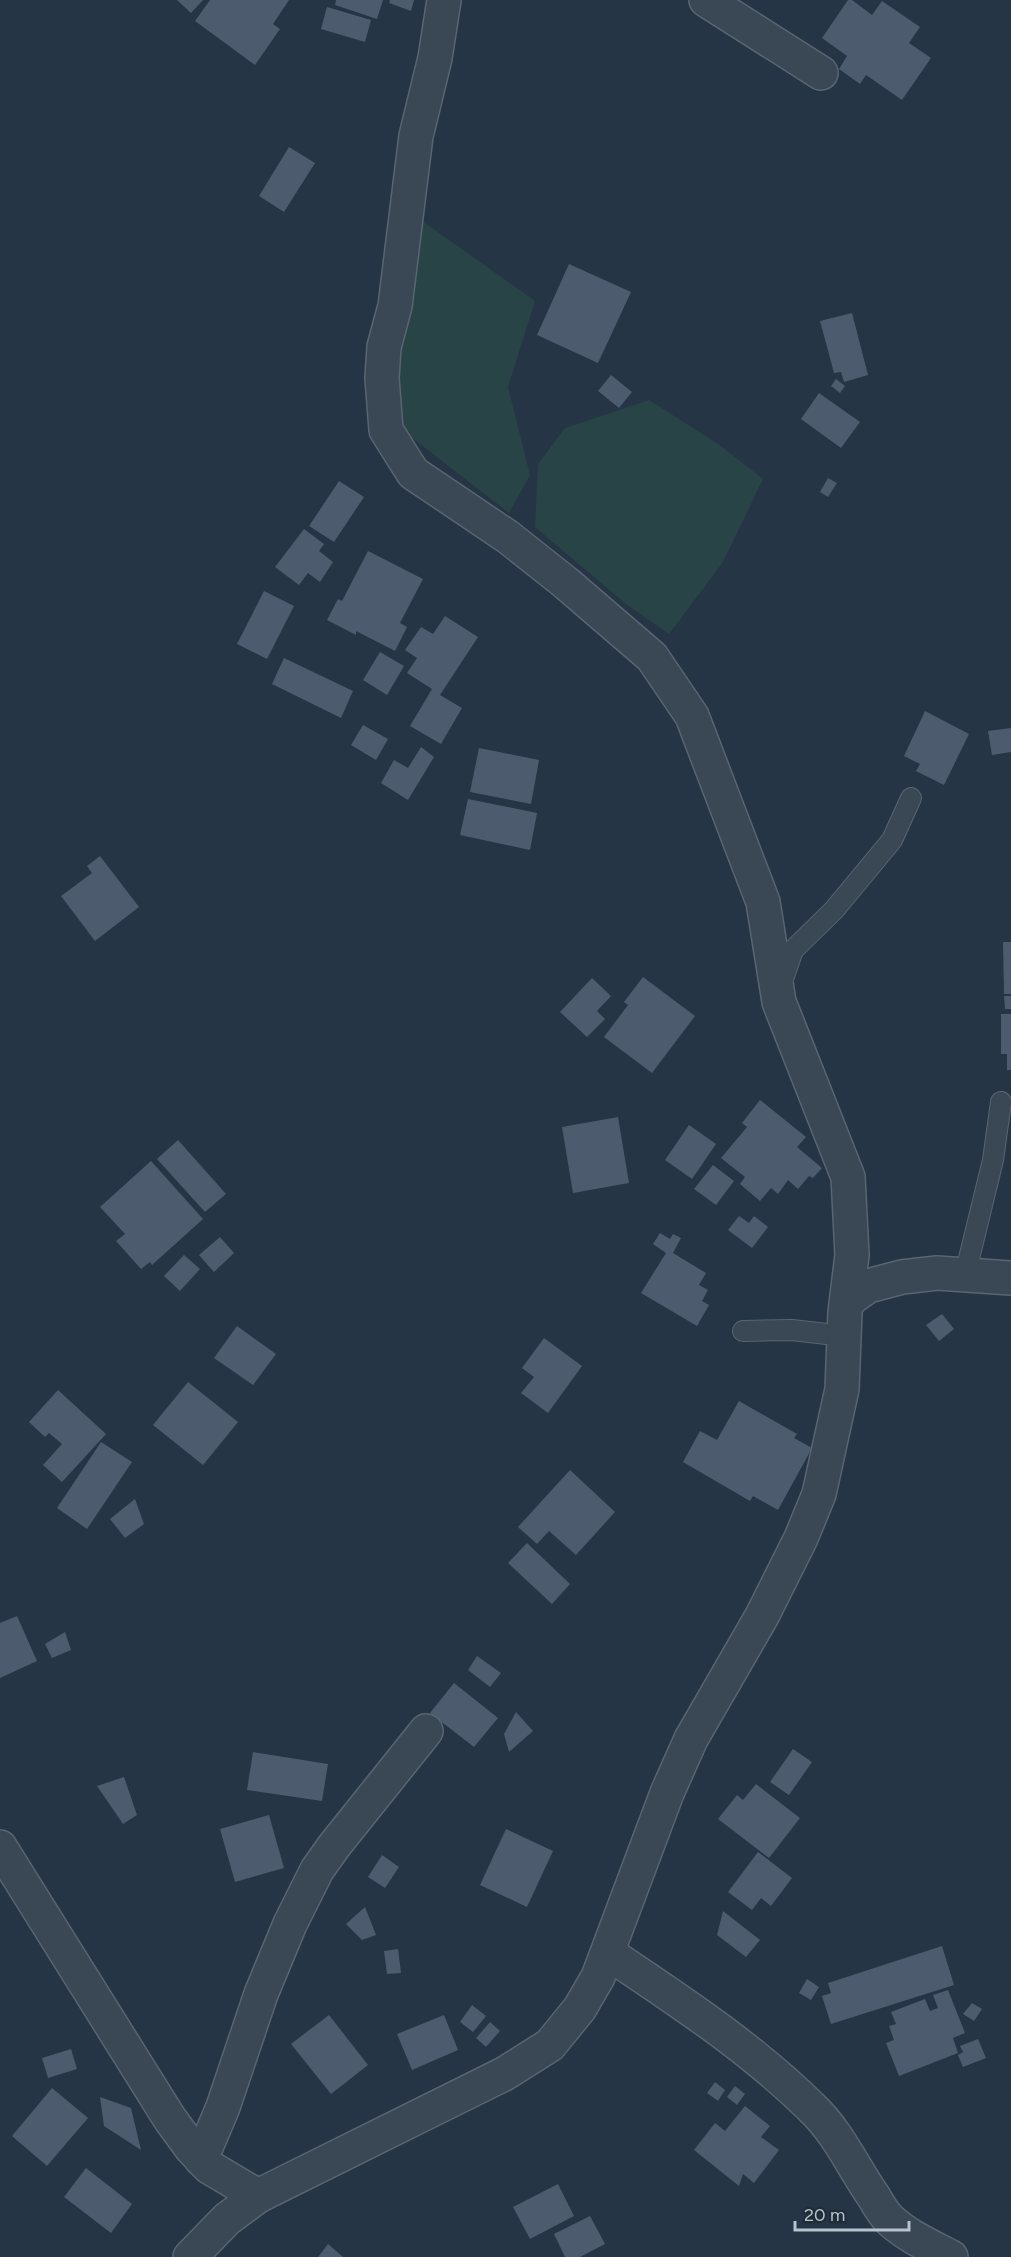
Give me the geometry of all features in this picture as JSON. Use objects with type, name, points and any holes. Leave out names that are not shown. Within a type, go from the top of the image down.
[{"type":"street","points":[[190,2257],[227,2219],[258,2196],[504,2074],[550,2045],[580,2008],[598,1977],[608,1953],[667,1793],[691,1739],[762,1616],[801,1538],[819,1494],[842,1389],[844,1336],[852,1255],[848,1177],[784,1013],[778,993],[763,902],[692,716],[652,657],[508,537],[413,472],[386,430],[382,378],[384,347],[394,306],[416,136],[435,58],[444,0]]},
{"type":"street","points":[[706,0],[821,73]]},
{"type":"street","points":[[847,1301],[868,1286],[902,1277],[937,1273],[1011,1278]]},
{"type":"street","points":[[201,2159],[223,2107],[261,1994],[290,1924],[317,1870],[426,1731]]},
{"type":"street","points":[[0,1847],[170,2119],[209,2167],[258,2196]]},
{"type":"street","points":[[608,1953],[675,1996],[761,2060],[814,2109],[843,2146],[860,2177],[888,2218],[916,2239],[951,2257]]},
{"type":"lane","points":[[778,993],[793,950],[834,910],[892,840],[911,798]]},
{"type":"lane","points":[[964,1275],[993,1160],[1001,1102]]},
{"type":"lane","points":[[743,1331],[792,1330],[844,1336]]},
{"type":"green space","points":[[421,220],[535,301],[508,387],[530,475],[509,513],[397,426],[396,327]]},
{"type":"green space","points":[[649,400],[718,444],[763,479],[723,562],[669,634],[626,604],[535,527],[538,464],[565,428]]},
{"type":"building","points":[[177,0],[203,0],[191,13]]},
{"type":"building","points":[[210,0],[289,0],[273,24],[280,29],[255,65],[195,21]]},
{"type":"building","points":[[336,0],[383,0],[377,19],[335,5]]},
{"type":"building","points":[[390,0],[414,0],[411,11],[389,3]]},
{"type":"building","points":[[848,0],[852,0],[872,15],[882,1],[920,27],[909,43],[931,58],[902,100],[866,75],[860,84],[839,69],[847,56],[822,38]]},
{"type":"building","points":[[327,7],[371,20],[365,42],[321,29]]},
{"type":"building","points":[[289,147],[315,163],[284,212],[259,196]]},
{"type":"building","points":[[569,264],[631,292],[598,363],[537,335]]},
{"type":"building","points":[[852,313],[868,375],[844,382],[841,372],[834,373],[820,321]]},
{"type":"building","points":[[611,375],[632,392],[619,408],[598,391]]},
{"type":"building","points":[[836,379],[845,386],[840,393],[831,386]]},
{"type":"building","points":[[819,393],[860,422],[841,448],[801,419]]},
{"type":"building","points":[[828,478],[837,483],[828,497],[820,492]]},
{"type":"building","points":[[339,481],[364,497],[334,542],[309,526]]},
{"type":"building","points":[[304,529],[324,544],[319,551],[333,562],[320,582],[308,573],[299,585],[275,567]]},
{"type":"building","points":[[368,551],[423,579],[400,623],[407,627],[395,651],[356,631],[356,635],[327,620],[338,599],[342,601]]},
{"type":"building","points":[[264,591],[294,606],[267,659],[237,644]]},
{"type":"building","points":[[445,616],[478,637],[440,695],[462,708],[441,744],[410,726],[432,689],[407,673],[417,658],[405,650],[421,627],[433,634]]},
{"type":"building","points":[[380,652],[404,666],[387,695],[363,680]]},
{"type":"building","points":[[284,658],[353,691],[341,718],[272,684]]},
{"type":"building","points":[[925,711],[969,734],[944,785],[916,771],[920,764],[904,756]]},
{"type":"building","points":[[363,725],[388,739],[376,760],[351,745]]},
{"type":"building","points":[[1011,728],[1011,752],[992,755],[988,731]]},
{"type":"building","points":[[421,747],[434,757],[408,800],[381,783],[394,760],[408,768]]},
{"type":"building","points":[[479,748],[539,760],[531,804],[470,792]]},
{"type":"building","points":[[468,799],[537,813],[530,850],[460,835]]},
{"type":"building","points":[[100,856],[139,907],[95,941],[61,896],[92,873],[87,866]]},
{"type":"building","points":[[1003,942],[1011,942],[1011,994],[1004,994]]},
{"type":"building","points":[[643,977],[695,1016],[652,1073],[604,1037],[628,1005],[624,1002]]},
{"type":"building","points":[[592,978],[611,996],[597,1011],[605,1019],[587,1037],[560,1012]]},
{"type":"building","points":[[1004,996],[1011,996],[1011,1009],[1005,1009]]},
{"type":"building","points":[[1001,1014],[1011,1014],[1011,1070],[1007,1070],[1007,1054],[1001,1054]]},
{"type":"building","points":[[760,1100],[806,1137],[797,1147],[822,1168],[813,1178],[809,1176],[798,1189],[788,1180],[778,1194],[771,1188],[760,1201],[740,1184],[745,1177],[721,1158],[747,1127],[742,1123]]},
{"type":"building","points":[[618,1117],[629,1183],[573,1193],[562,1127]]},
{"type":"building","points":[[689,1125],[716,1144],[692,1179],[665,1160]]},
{"type":"building","points":[[178,1140],[226,1194],[205,1212],[157,1159]]},
{"type":"building","points":[[151,1161],[203,1219],[152,1265],[150,1262],[141,1269],[116,1241],[125,1234],[100,1207]]},
{"type":"building","points":[[713,1165],[734,1181],[716,1205],[694,1189]]},
{"type":"building","points":[[739,1216],[749,1223],[754,1216],[768,1227],[752,1248],[728,1230]]},
{"type":"building","points":[[660,1233],[670,1239],[673,1234],[681,1238],[673,1253],[706,1273],[699,1285],[708,1290],[702,1301],[709,1305],[697,1326],[641,1293],[666,1253],[653,1244]]},
{"type":"building","points":[[220,1237],[234,1253],[214,1272],[199,1255]]},
{"type":"building","points":[[184,1255],[200,1269],[180,1291],[164,1276]]},
{"type":"building","points":[[942,1314],[954,1329],[939,1341],[926,1325]]},
{"type":"building","points":[[237,1326],[276,1354],[253,1385],[214,1358]]},
{"type":"building","points":[[544,1338],[582,1366],[548,1413],[521,1393],[534,1377],[522,1368]]},
{"type":"building","points":[[188,1382],[238,1422],[203,1465],[153,1425]]},
{"type":"building","points":[[58,1390],[106,1434],[62,1482],[43,1465],[62,1444],[49,1433],[45,1437],[29,1422]]},
{"type":"building","points":[[739,1401],[797,1434],[794,1438],[812,1448],[778,1510],[753,1496],[750,1501],[683,1462],[700,1431],[717,1440]]},
{"type":"building","points":[[101,1442],[132,1462],[87,1529],[57,1508]]},
{"type":"building","points":[[570,1470],[615,1512],[576,1555],[549,1531],[537,1544],[518,1527]]},
{"type":"building","points":[[135,1499],[144,1524],[125,1538],[110,1519]]},
{"type":"building","points":[[527,1543],[570,1584],[552,1604],[508,1563]]},
{"type":"building","points":[[17,1616],[37,1661],[0,1678],[0,1623]]},
{"type":"building","points":[[65,1632],[71,1650],[52,1658],[45,1644]]},
{"type":"building","points":[[477,1656],[501,1673],[490,1687],[468,1670]]},
{"type":"building","points":[[454,1683],[498,1718],[474,1747],[430,1713]]},
{"type":"building","points":[[516,1712],[533,1731],[509,1752],[504,1734]]},
{"type":"building","points":[[793,1749],[812,1762],[789,1795],[770,1782]]},
{"type":"building","points":[[253,1752],[328,1764],[322,1801],[247,1790]]},
{"type":"building","points":[[124,1777],[137,1815],[123,1824],[97,1786]]},
{"type":"building","points":[[756,1784],[800,1818],[769,1858],[718,1819],[737,1795],[743,1800]]},
{"type":"building","points":[[269,1815],[284,1868],[235,1882],[220,1829]]},
{"type":"building","points":[[506,1829],[553,1851],[527,1907],[480,1885]]},
{"type":"building","points":[[758,1852],[792,1878],[771,1906],[761,1898],[752,1910],[728,1892]]},
{"type":"building","points":[[382,1855],[399,1867],[385,1888],[368,1877]]},
{"type":"building","points":[[365,1907],[376,1935],[362,1940],[346,1924]]},
{"type":"building","points":[[723,1911],[760,1940],[746,1957],[717,1935]]},
{"type":"building","points":[[942,1946],[954,1985],[831,2024],[822,1996],[831,1993],[828,1983]]},
{"type":"building","points":[[398,1949],[401,1973],[387,1974],[384,1951]]},
{"type":"building","points":[[807,1979],[819,1987],[811,2000],[799,1993]]},
{"type":"building","points":[[948,1990],[965,2033],[953,2038],[958,2053],[899,2076],[886,2043],[894,2040],[889,2026],[896,2024],[891,2012],[925,1999],[930,2011],[938,2008],[933,1995]]},
{"type":"building","points":[[972,2003],[982,2009],[974,2021],[963,2014]]},
{"type":"building","points":[[472,2005],[486,2016],[473,2032],[460,2022]]},
{"type":"building","points":[[329,2015],[368,2065],[331,2094],[291,2044]]},
{"type":"building","points":[[444,2015],[458,2050],[412,2070],[397,2034]]},
{"type":"building","points":[[490,2022],[500,2031],[486,2047],[476,2038]]},
{"type":"building","points":[[978,2039],[986,2058],[963,2067],[958,2055],[963,2052],[960,2046]]},
{"type":"building","points":[[71,2049],[77,2069],[48,2078],[42,2058]]},
{"type":"building","points":[[715,2082],[725,2090],[718,2101],[707,2093]]},
{"type":"building","points":[[735,2086],[745,2094],[737,2105],[727,2097]]},
{"type":"building","points":[[52,2088],[88,2118],[47,2166],[12,2136]]},
{"type":"building","points":[[100,2097],[131,2108],[141,2150],[104,2126]]},
{"type":"building","points":[[745,2106],[770,2126],[761,2137],[779,2150],[754,2183],[743,2174],[739,2186],[694,2150],[715,2123],[725,2131]]},
{"type":"building","points":[[86,2168],[132,2204],[111,2233],[64,2197]]},
{"type":"building","points":[[558,2184],[574,2216],[530,2239],[513,2207]]},
{"type":"building","points":[[590,2216],[605,2244],[580,2257],[565,2257],[554,2234]]},
{"type":"building","points":[[328,2244],[343,2257],[318,2257]]}]
